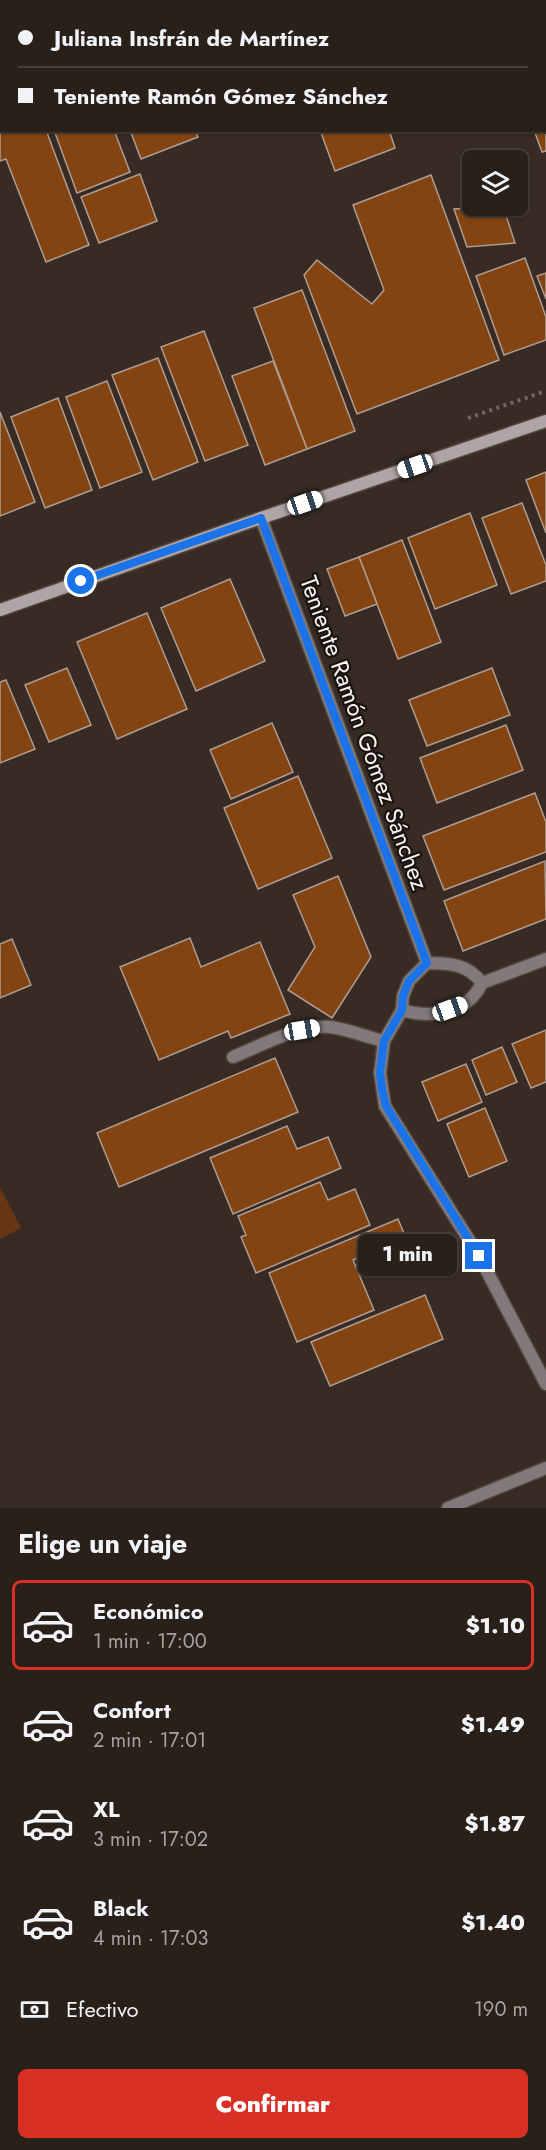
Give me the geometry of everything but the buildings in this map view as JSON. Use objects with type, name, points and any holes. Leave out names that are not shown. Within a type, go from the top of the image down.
[{"type":"street","points":[[0,610],[546,421]]},
{"type":"street","name":"Teniente Ramón Gómez Sánchez","points":[[261,518],[427,963]]},
{"type":"street","points":[[402,1010],[418,1015],[433,1015],[468,1003],[477,994],[482,983],[546,959]]},
{"type":"street","points":[[482,983],[477,975],[460,966],[427,963],[409,981],[403,996],[402,1010],[384,1041],[380,1073],[386,1106],[479,1256],[511,1313],[546,1384]]},
{"type":"street","points":[[233,1057],[302,1030],[316,1028],[330,1027],[384,1041]]},
{"type":"street","points":[[448,1508],[546,1468]]},
{"type":"shaded area","points":[[0,1187],[21,1228],[0,1239]]},
{"type":"route","points":[[81,581],[261,518],[427,963],[409,981],[403,996],[402,1010],[384,1041],[380,1073],[386,1106],[479,1256]]}]
